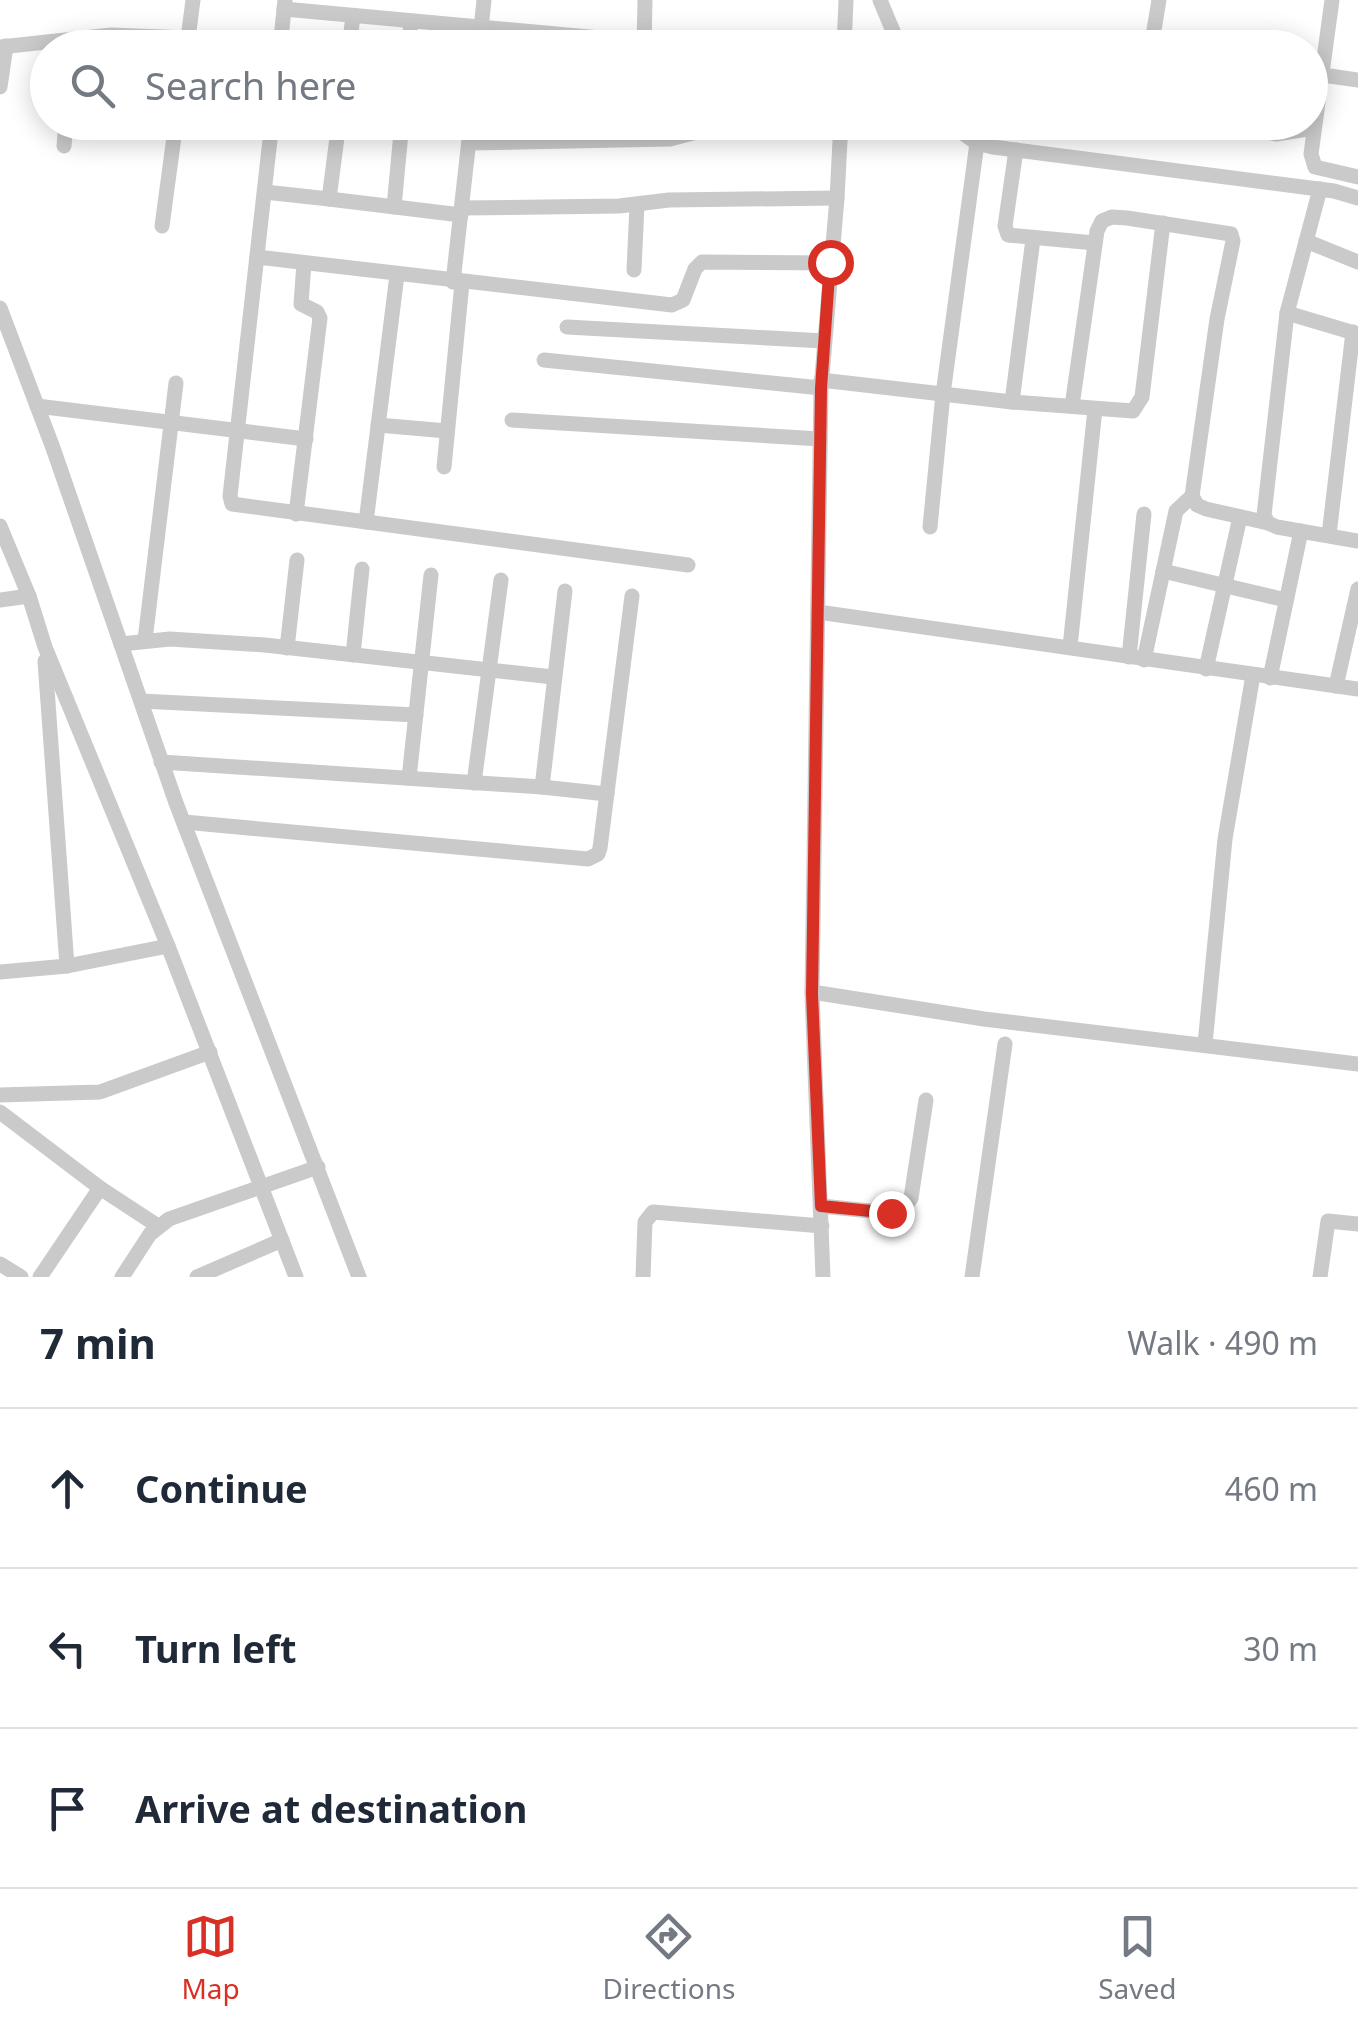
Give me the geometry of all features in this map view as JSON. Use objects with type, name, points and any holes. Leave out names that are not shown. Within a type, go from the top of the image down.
[{"type":"street","points":[[190,30],[193,0]]},
{"type":"street","points":[[481,28],[484,0]]},
{"type":"street","points":[[644,0],[644,30]]},
{"type":"street","points":[[845,30],[846,0]]},
{"type":"street","points":[[880,0],[892,30]]},
{"type":"street","points":[[1154,30],[1159,0]]},
{"type":"street","points":[[1328,33],[1332,0]]},
{"type":"street","points":[[282,30],[285,5],[353,16],[501,30]]},
{"type":"street","points":[[351,30],[353,16]]},
{"type":"street","points":[[410,30],[411,22]]},
{"type":"street","points":[[0,87],[3,47],[30,46]]},
{"type":"street","points":[[1328,76],[1358,80]]},
{"type":"street","points":[[64,140],[64,146]]},
{"type":"street","points":[[162,226],[174,140]]},
{"type":"street","points":[[270,140],[236,432],[232,504],[688,565]]},
{"type":"street","points":[[329,199],[337,140]]},
{"type":"street","points":[[394,207],[400,140]]},
{"type":"street","points":[[444,466],[468,140]]},
{"type":"street","points":[[468,143],[512,140]]},
{"type":"street","points":[[822,1277],[812,992],[820,439],[840,140]]},
{"type":"street","points":[[974,140],[1016,150],[1358,198]]},
{"type":"street","points":[[1313,140],[1315,167],[1358,178]]},
{"type":"street","points":[[930,527],[943,394],[977,142]]},
{"type":"street","points":[[1016,150],[1006,230],[1014,237],[1095,243]]},
{"type":"street","points":[[1268,523],[1264,515],[1287,312],[1320,190]]},
{"type":"street","points":[[265,192],[461,211],[637,205],[670,200],[838,198]]},
{"type":"street","points":[[634,270],[637,205]]},
{"type":"street","points":[[1072,406],[1099,224],[1108,218],[1232,234],[1234,241],[1216,319],[1192,496],[1176,511],[1137,658]]},
{"type":"street","points":[[544,360],[1127,412],[1140,404],[1163,223]]},
{"type":"street","points":[[1012,402],[1033,238]]},
{"type":"street","points":[[1306,241],[1358,262]]},
{"type":"street","points":[[257,257],[672,305],[684,300],[702,262],[830,262]]},
{"type":"street","points":[[296,514],[320,318],[300,300],[304,263]]},
{"type":"street","points":[[366,522],[396,275]]},
{"type":"street","points":[[0,308],[161,762],[359,1277]]},
{"type":"street","points":[[1287,312],[1355,333],[1328,536]]},
{"type":"street","points":[[567,327],[824,341]]},
{"type":"street","points":[[145,640],[176,383]]},
{"type":"street","points":[[37,406],[306,439]]},
{"type":"street","points":[[1070,648],[1095,408]]},
{"type":"street","points":[[512,420],[820,439]]},
{"type":"street","points":[[378,426],[447,431]]},
{"type":"street","points":[[1192,496],[1198,505],[1240,517],[1358,540]]},
{"type":"street","points":[[1137,658],[1144,514]]},
{"type":"street","points":[[1206,668],[1240,517]]},
{"type":"street","points":[[0,526],[29,596],[44,647],[168,946],[296,1277]]},
{"type":"street","points":[[1206,1044],[1225,839],[1301,531]]},
{"type":"street","points":[[287,648],[298,560]]},
{"type":"street","points":[[353,655],[362,569]]},
{"type":"street","points":[[1163,571],[1286,600]]},
{"type":"street","points":[[409,778],[431,575]]},
{"type":"street","points":[[474,783],[500,580]]},
{"type":"street","points":[[1336,686],[1358,589]]},
{"type":"street","points":[[542,788],[565,590]]},
{"type":"street","points":[[0,600],[29,596]]},
{"type":"street","points":[[184,822],[588,859],[598,854],[632,596]]},
{"type":"street","points":[[818,612],[1358,689]]},
{"type":"street","points":[[121,644],[170,639],[553,677]]},
{"type":"street","points":[[44,647],[67,966]]},
{"type":"street","points":[[140,701],[416,715]]},
{"type":"street","points":[[161,762],[607,794]]},
{"type":"street","points":[[0,972],[67,966],[168,946]]},
{"type":"street","points":[[812,992],[984,1019],[1358,1064]]},
{"type":"street","points":[[972,1277],[1005,1044]]},
{"type":"street","points":[[0,1095],[100,1092],[210,1052]]},
{"type":"street","points":[[821,1206],[891,1213],[903,1210],[910,1198],[926,1100]]},
{"type":"street","points":[[0,1112],[100,1188],[158,1226]]},
{"type":"street","points":[[122,1277],[158,1226],[185,1212],[318,1167]]},
{"type":"street","points":[[40,1277],[100,1188]]},
{"type":"street","points":[[643,1277],[645,1222],[653,1212],[822,1226]]},
{"type":"street","points":[[1320,1277],[1328,1222],[1358,1224]]},
{"type":"street","points":[[198,1277],[282,1240]]},
{"type":"street","points":[[0,1264],[21,1277]]},
{"type":"route","points":[[830,262],[821,388],[812,994],[821,1206],[891,1213]]}]
